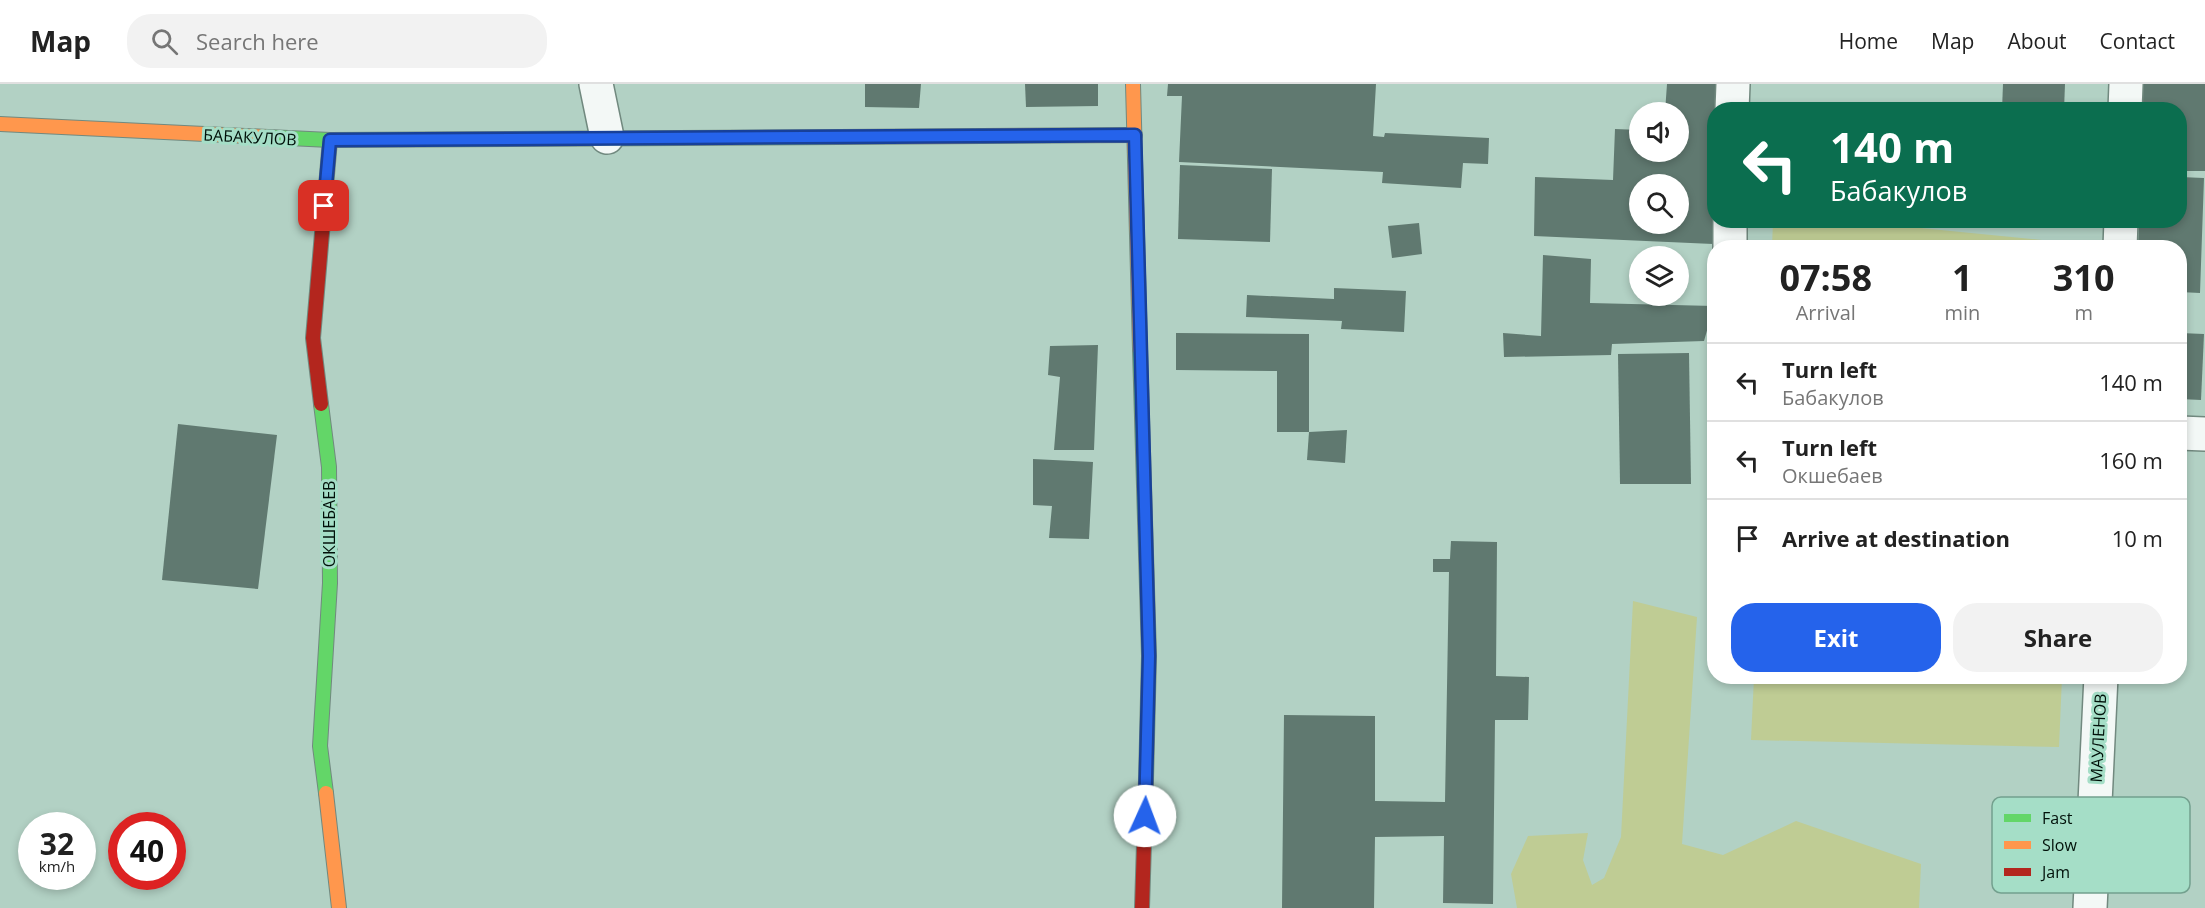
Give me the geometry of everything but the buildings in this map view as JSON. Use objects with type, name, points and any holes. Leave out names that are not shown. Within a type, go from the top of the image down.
[{"type":"street","points":[[596,84],[607,137]]},
{"type":"street","points":[[1133,84],[1149,656],[1142,908]]},
{"type":"street","points":[[1732,102],[1733,84]]},
{"type":"street","points":[[2125,102],[2126,84]]},
{"type":"street","name":"БАБАКУЛОВ","points":[[0,124],[330,140],[1135,135]]},
{"type":"street","name":"ОКШЕБАЕВ","points":[[330,140],[313,338],[329,467],[330,583],[320,746],[339,908]]},
{"type":"street","points":[[2187,433],[2205,434]]},
{"type":"street","name":"МАУЛЕНОВ","points":[[2095,797],[2101,684]]},
{"type":"street","name":"МАУЛЕНОВ","points":[[2090,908],[2091,893]]},
{"type":"green space","points":[[1773,228],[1921,228],[2042,240],[1772,240]]},
{"type":"green space","points":[[1633,601],[1697,617],[1682,844],[1723,855],[1796,821],[1921,864],[1919,908],[1517,908],[1511,874],[1528,836],[1588,833],[1583,860],[1592,885],[1604,878],[1621,837]]},
{"type":"green space","points":[[1754,684],[2062,684],[2059,747],[1751,740]]},
{"type":"traffic: fast","points":[[268,137],[330,140],[839,137]]},
{"type":"traffic: fast","points":[[1140,349],[1149,656],[1146,780]]},
{"type":"traffic: fast","points":[[321,404],[329,467],[330,583],[320,746],[326,793]]},
{"type":"traffic: slow","points":[[1133,84],[1140,349]]},
{"type":"traffic: slow","points":[[0,124],[268,137]]},
{"type":"traffic: slow","points":[[839,137],[1135,135]]},
{"type":"traffic: slow","points":[[326,793],[339,908]]},
{"type":"traffic: jam","points":[[321,404],[313,338],[330,140]]},
{"type":"traffic: jam","points":[[1142,908],[1146,780]]},
{"type":"route","points":[[324,206],[330,140],[1135,135],[1149,656],[1145,816]]}]
